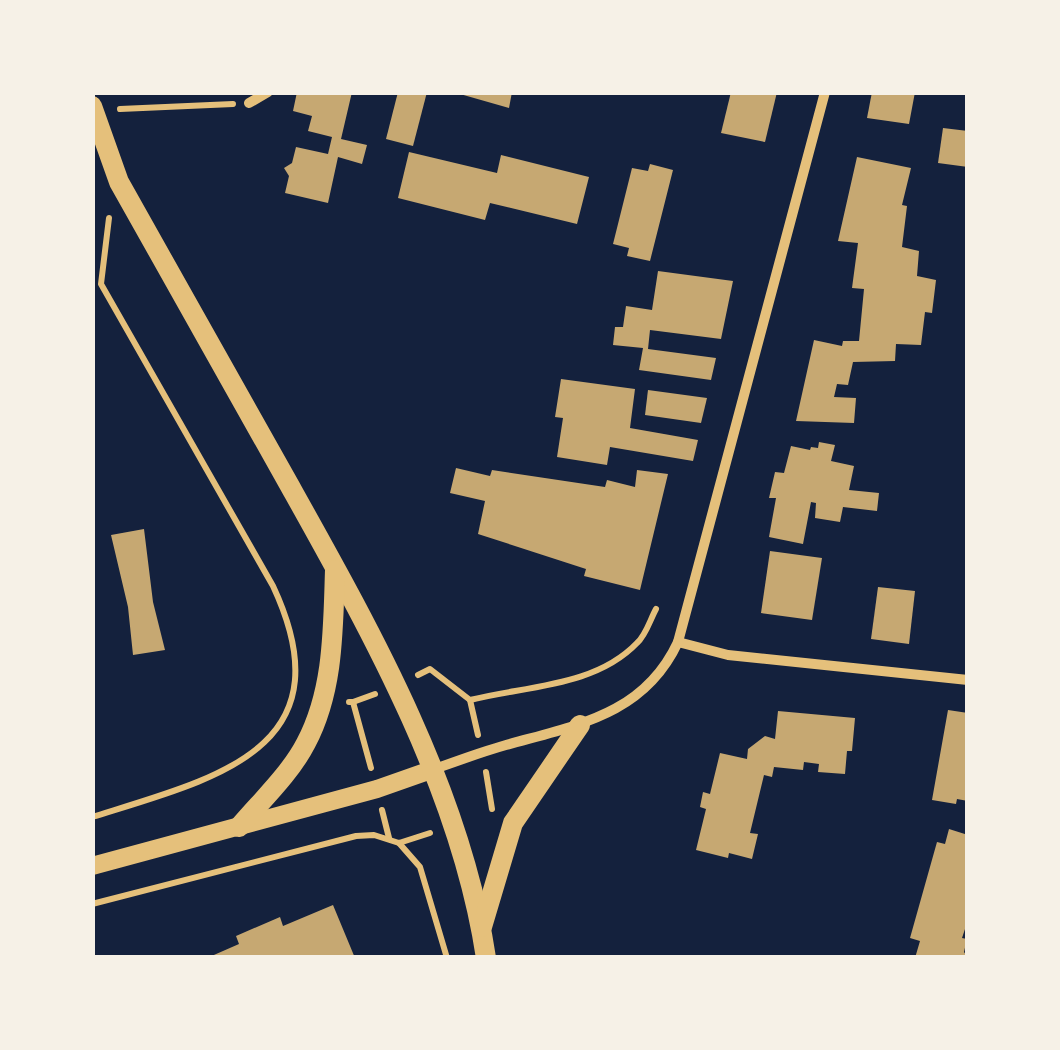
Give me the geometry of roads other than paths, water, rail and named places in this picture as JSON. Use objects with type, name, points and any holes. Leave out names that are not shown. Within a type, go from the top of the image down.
[{"type":"main road","points":[[93,108],[119,182],[336,568],[397,686],[451,826],[486,958]]},
{"type":"main road","points":[[239,828],[306,745],[324,698],[332,661],[336,568]]},
{"type":"main road","points":[[481,929],[512,823],[580,725]]},
{"type":"street","points":[[249,103],[268,92]]},
{"type":"street","points":[[92,866],[377,789],[580,725],[608,714],[644,690],[666,668],[678,642],[825,92]]},
{"type":"street","points":[[678,642],[728,656],[968,680]]}]
